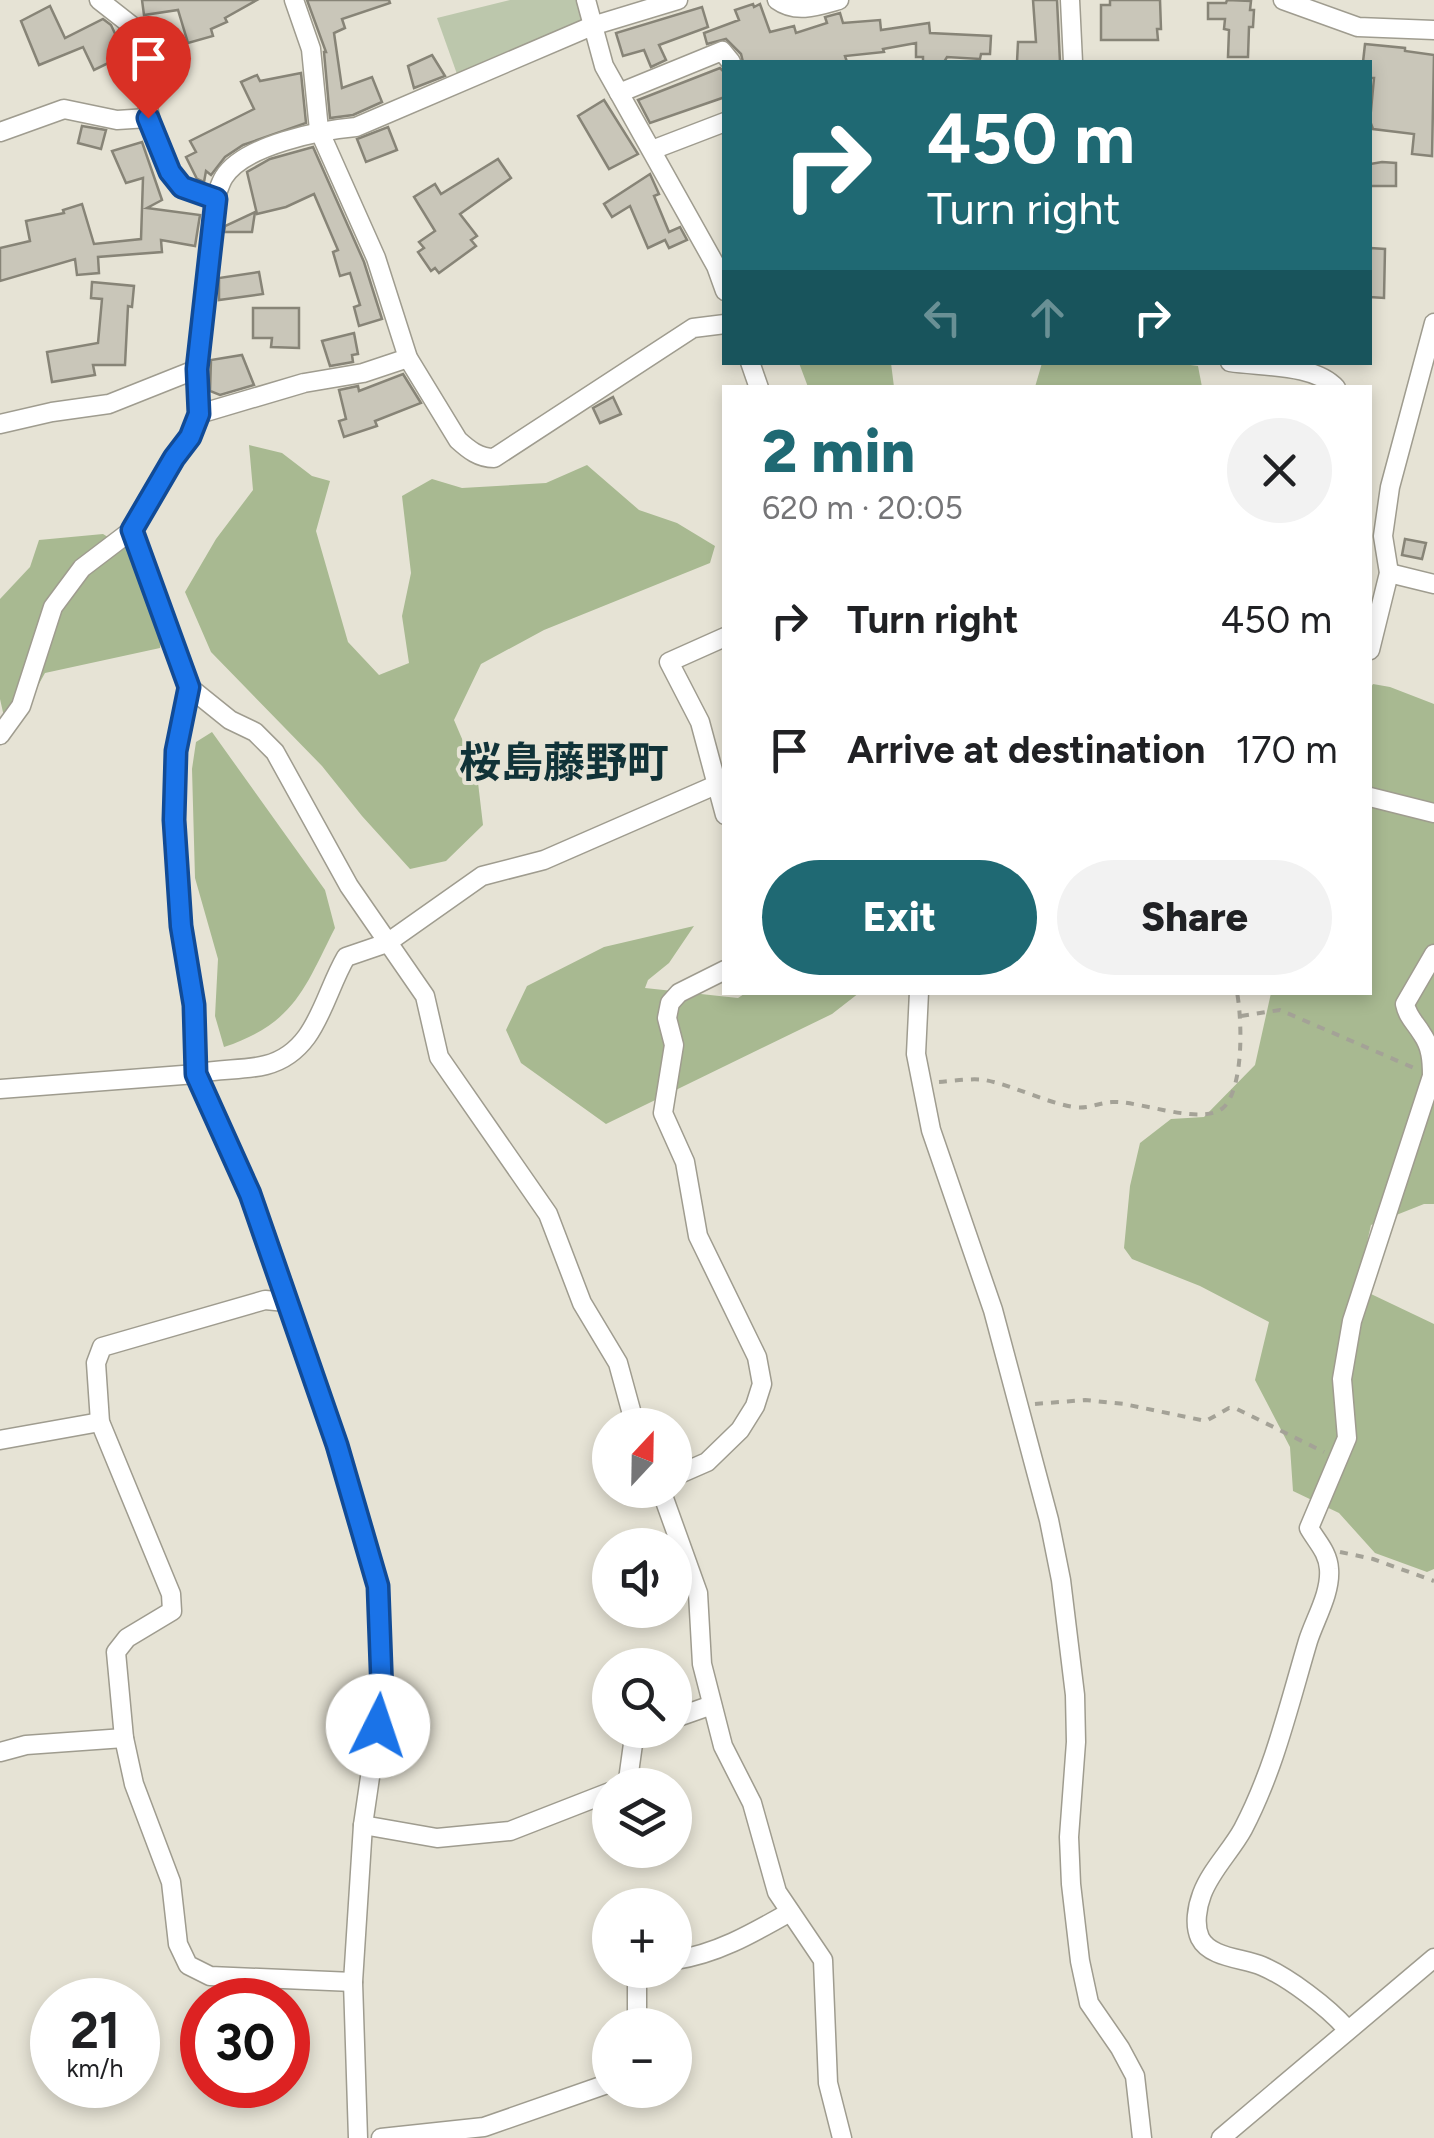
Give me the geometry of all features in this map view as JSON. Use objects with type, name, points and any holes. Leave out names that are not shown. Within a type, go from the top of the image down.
[{"type":"street","points":[[99,0],[136,29],[148,118],[170,172],[182,187],[216,199]]},
{"type":"street","points":[[294,0],[311,49],[319,130],[376,258],[408,358],[458,440],[484,458],[494,458],[693,328],[722,324]]},
{"type":"street","points":[[586,0],[604,66],[722,283]]},
{"type":"street","points":[[1,731],[21,706],[53,607],[82,568],[132,530],[190,437],[199,414],[197,369],[216,199],[223,178],[232,168],[266,148],[319,130],[356,126],[592,26],[678,0]]},
{"type":"street","points":[[778,0],[784,6],[808,9],[838,0]]},
{"type":"street","points":[[1070,0],[1074,60]]},
{"type":"street","points":[[1283,0],[1358,27],[1434,30]]},
{"type":"street","points":[[618,93],[722,51],[729,60]]},
{"type":"street","points":[[0,132],[64,110],[117,120],[148,118]]},
{"type":"street","points":[[652,150],[722,123]]},
{"type":"street","points":[[1372,642],[1389,573],[1376,534],[1434,323]]},
{"type":"street","points":[[199,414],[408,358]]},
{"type":"street","points":[[1251,365],[1308,373],[1332,385]]},
{"type":"street","points":[[0,424],[110,404],[197,369]]},
{"type":"street","points":[[132,530],[189,687],[230,720],[255,732],[275,752],[349,886],[425,996],[439,1058],[548,1214],[582,1302],[618,1363],[630,1408]]},
{"type":"street","points":[[1389,573],[1434,584]]},
{"type":"street","points":[[0,1089],[196,1074],[218,1068],[266,1065],[294,1052],[314,1030],[346,957],[387,943],[482,876],[544,860],[721,783],[700,722],[669,662],[722,639]]},
{"type":"street","points":[[189,687],[176,751],[174,820],[181,926],[194,1005],[196,1074],[250,1194],[337,1445],[378,1586],[382,1695],[363,1825],[354,1982],[358,2138]]},
{"type":"street","points":[[1372,798],[1434,813]]},
{"type":"street","points":[[1348,2029],[1333,2012],[1262,1966],[1217,1952],[1202,1943],[1196,1928],[1206,1884],[1242,1831],[1285,1723],[1325,1595],[1330,1572],[1326,1552],[1309,1528],[1347,1438],[1342,1379],[1352,1322],[1432,1076],[1431,1052],[1424,1035],[1408,1018],[1405,1004],[1434,954]]},
{"type":"street","points":[[692,1469],[707,1462],[740,1430],[755,1406],[762,1384],[757,1357],[698,1236],[685,1162],[663,1112],[674,1044],[668,1018],[670,1003],[680,993],[722,972]]},
{"type":"street","points":[[919,995],[916,1054],[932,1130],[1020,1405],[1061,1580],[1074,1695],[1076,1742],[1070,1853],[1080,1961],[1089,2003],[1135,2076],[1142,2138]]},
{"type":"street","points":[[286,1302],[265,1300],[102,1347],[96,1363],[100,1422],[172,1594],[172,1611],[128,1638],[116,1652],[124,1738],[134,1784],[171,1882],[178,1944],[188,1965],[210,1976],[354,1982]]},
{"type":"street","points":[[0,1440],[100,1422]]},
{"type":"street","points":[[668,1508],[698,1593],[702,1664],[723,1746],[752,1803],[778,1892],[823,1960],[828,2083],[842,2138]]},
{"type":"street","points":[[692,1712],[712,1705]]},
{"type":"street","points":[[0,1752],[26,1746],[124,1738]]},
{"type":"street","points":[[363,1825],[437,1838],[510,1831],[592,1799]]},
{"type":"street","points":[[692,1957],[748,1936],[790,1912]]},
{"type":"street","points":[[1221,2138],[1434,1958]]},
{"type":"street","points":[[381,2138],[484,2128],[592,2089]]},
{"type":"path","points":[[923,1083],[982,1080],[1074,1107],[1094,1108],[1112,1102],[1215,1113],[1225,1106],[1235,1086],[1242,1016],[1238,995]]},
{"type":"path","points":[[1242,1016],[1280,1010],[1432,1076]]},
{"type":"path","points":[[1020,1405],[1085,1400],[1206,1420],[1229,1408],[1238,1408],[1337,1460]]},
{"type":"path","points":[[1326,1552],[1361,1556],[1434,1581]]},
{"type":"green space","points":[[510,0],[581,0],[586,18],[457,74],[437,18]]},
{"type":"green space","points":[[800,365],[891,365],[894,385],[807,385]]},
{"type":"green space","points":[[1041,365],[1190,365],[1198,366],[1202,385],[1036,385]]},
{"type":"green space","points":[[249,445],[282,453],[312,476],[330,481],[316,531],[348,642],[379,675],[409,663],[402,616],[411,573],[402,496],[432,479],[462,488],[546,483],[587,465],[639,510],[677,523],[715,546],[710,563],[544,630],[481,664],[454,720],[477,774],[483,825],[446,861],[410,869],[322,766],[211,652],[185,592],[216,539],[253,490]]},
{"type":"green space","points":[[103,534],[129,550],[162,633],[160,648],[45,673],[30,700],[5,721],[0,699],[0,599],[30,567],[39,540]]},
{"type":"green space","points":[[1372,686],[1390,687],[1434,704],[1434,1204],[1424,1204],[1371,1225],[1358,1283],[1371,1294],[1434,1324],[1434,1569],[1427,1572],[1375,1553],[1339,1513],[1293,1491],[1290,1447],[1255,1380],[1269,1322],[1200,1286],[1132,1259],[1124,1248],[1130,1186],[1140,1143],[1171,1119],[1204,1117],[1255,1065],[1271,995],[1372,995]]},
{"type":"green space","points":[[212,732],[325,890],[335,928],[305,986],[282,1015],[267,1027],[224,1047],[215,1016],[218,959],[195,878],[192,769],[196,742]]},
{"type":"green space","points":[[694,926],[669,963],[648,980],[645,988],[738,998],[856,995],[832,1014],[606,1124],[521,1063],[506,1030],[527,986],[604,947]]},
{"type":"building","points":[[142,0],[257,0],[211,29],[213,36],[188,43],[178,10],[144,15]]},
{"type":"building","points":[[307,0],[389,0],[390,3],[342,19],[345,28],[334,33],[342,88],[372,77],[382,102],[353,115],[330,118],[326,52]]},
{"type":"building","points":[[1033,0],[1057,0],[1060,60],[1017,60],[1018,42],[1036,42]]},
{"type":"building","points":[[1110,0],[1160,0],[1158,40],[1101,40],[1101,5],[1110,5]]},
{"type":"building","points":[[1251,1],[1250,10],[1254,10],[1248,57],[1228,57],[1229,30],[1224,29],[1225,19],[1208,19],[1208,3]]},
{"type":"building","points":[[760,4],[770,32],[794,26],[796,33],[827,23],[825,17],[840,13],[843,23],[880,20],[881,30],[929,23],[930,33],[991,36],[990,54],[981,54],[980,59],[923,60],[916,57],[916,43],[883,49],[884,52],[845,56],[846,60],[742,60],[726,39],[707,44],[704,33],[739,20],[735,10]]},
{"type":"building","points":[[50,6],[65,38],[103,19],[111,25],[125,55],[94,70],[83,47],[39,65],[21,21]]},
{"type":"building","points":[[702,7],[708,27],[659,45],[666,60],[651,67],[644,50],[623,56],[616,33]]},
{"type":"building","points":[[1365,44],[1434,55],[1432,156],[1412,154],[1414,134],[1373,129],[1372,60],[1363,60]]},
{"type":"building","points":[[432,55],[445,76],[414,88],[408,66]]},
{"type":"building","points":[[722,70],[722,98],[650,123],[638,100]]},
{"type":"building","points":[[301,73],[306,123],[243,145],[225,157],[211,175],[206,171],[204,182],[197,179],[186,157],[196,152],[190,141],[254,109],[241,82],[257,75],[260,81]]},
{"type":"building","points":[[604,100],[638,154],[609,169],[578,116]]},
{"type":"building","points":[[82,126],[106,130],[101,149],[78,143]]},
{"type":"building","points":[[388,127],[397,150],[366,162],[357,139]]},
{"type":"building","points":[[142,142],[162,200],[147,208],[200,215],[195,246],[161,240],[162,252],[98,257],[99,273],[77,275],[75,259],[0,281],[0,248],[30,241],[26,221],[64,213],[63,210],[82,204],[94,244],[141,239],[143,178],[126,183],[112,151]]},
{"type":"building","points":[[313,147],[364,262],[382,319],[359,326],[354,307],[360,305],[350,273],[340,276],[333,252],[338,250],[314,194],[257,214],[247,172],[270,159]]},
{"type":"building","points":[[498,159],[511,178],[460,214],[477,236],[471,240],[476,246],[439,273],[435,268],[431,271],[418,252],[424,248],[419,242],[435,231],[414,197],[435,184],[441,194]]},
{"type":"building","points":[[1396,163],[1396,186],[1372,186],[1372,164]]},
{"type":"building","points":[[650,174],[659,194],[654,196],[669,232],[680,227],[687,240],[669,248],[665,240],[648,248],[630,206],[612,217],[604,204]]},
{"type":"building","points":[[255,212],[252,232],[224,232],[225,226]]},
{"type":"building","points":[[1372,248],[1385,249],[1384,298],[1372,297]]},
{"type":"building","points":[[259,272],[263,294],[219,300],[219,278]]},
{"type":"building","points":[[92,282],[134,286],[132,307],[128,306],[125,365],[93,365],[95,375],[52,382],[47,352],[98,343],[102,299],[91,298]]},
{"type":"building","points":[[253,308],[299,308],[299,348],[271,347],[272,338],[253,338]]},
{"type":"building","points":[[354,333],[358,354],[352,355],[353,362],[330,366],[322,341]]},
{"type":"building","points":[[242,355],[254,385],[220,395],[210,391],[211,360]]},
{"type":"building","points":[[403,374],[421,403],[375,421],[377,426],[344,437],[339,421],[346,419],[339,390],[358,386],[359,391]]},
{"type":"building","points":[[613,397],[621,414],[600,423],[593,408]]},
{"type":"building","points":[[1405,539],[1426,543],[1422,559],[1402,555]]},
{"type":"district","name":"桜島藤野町","points":[[564,762]]},
{"type":"route","points":[[148,118],[170,172],[182,187],[216,199],[197,369],[199,414],[190,437],[132,530],[189,687],[176,751],[174,820],[181,926],[194,1005],[196,1074],[250,1194],[337,1445],[378,1586],[382,1695],[378,1726]]}]
